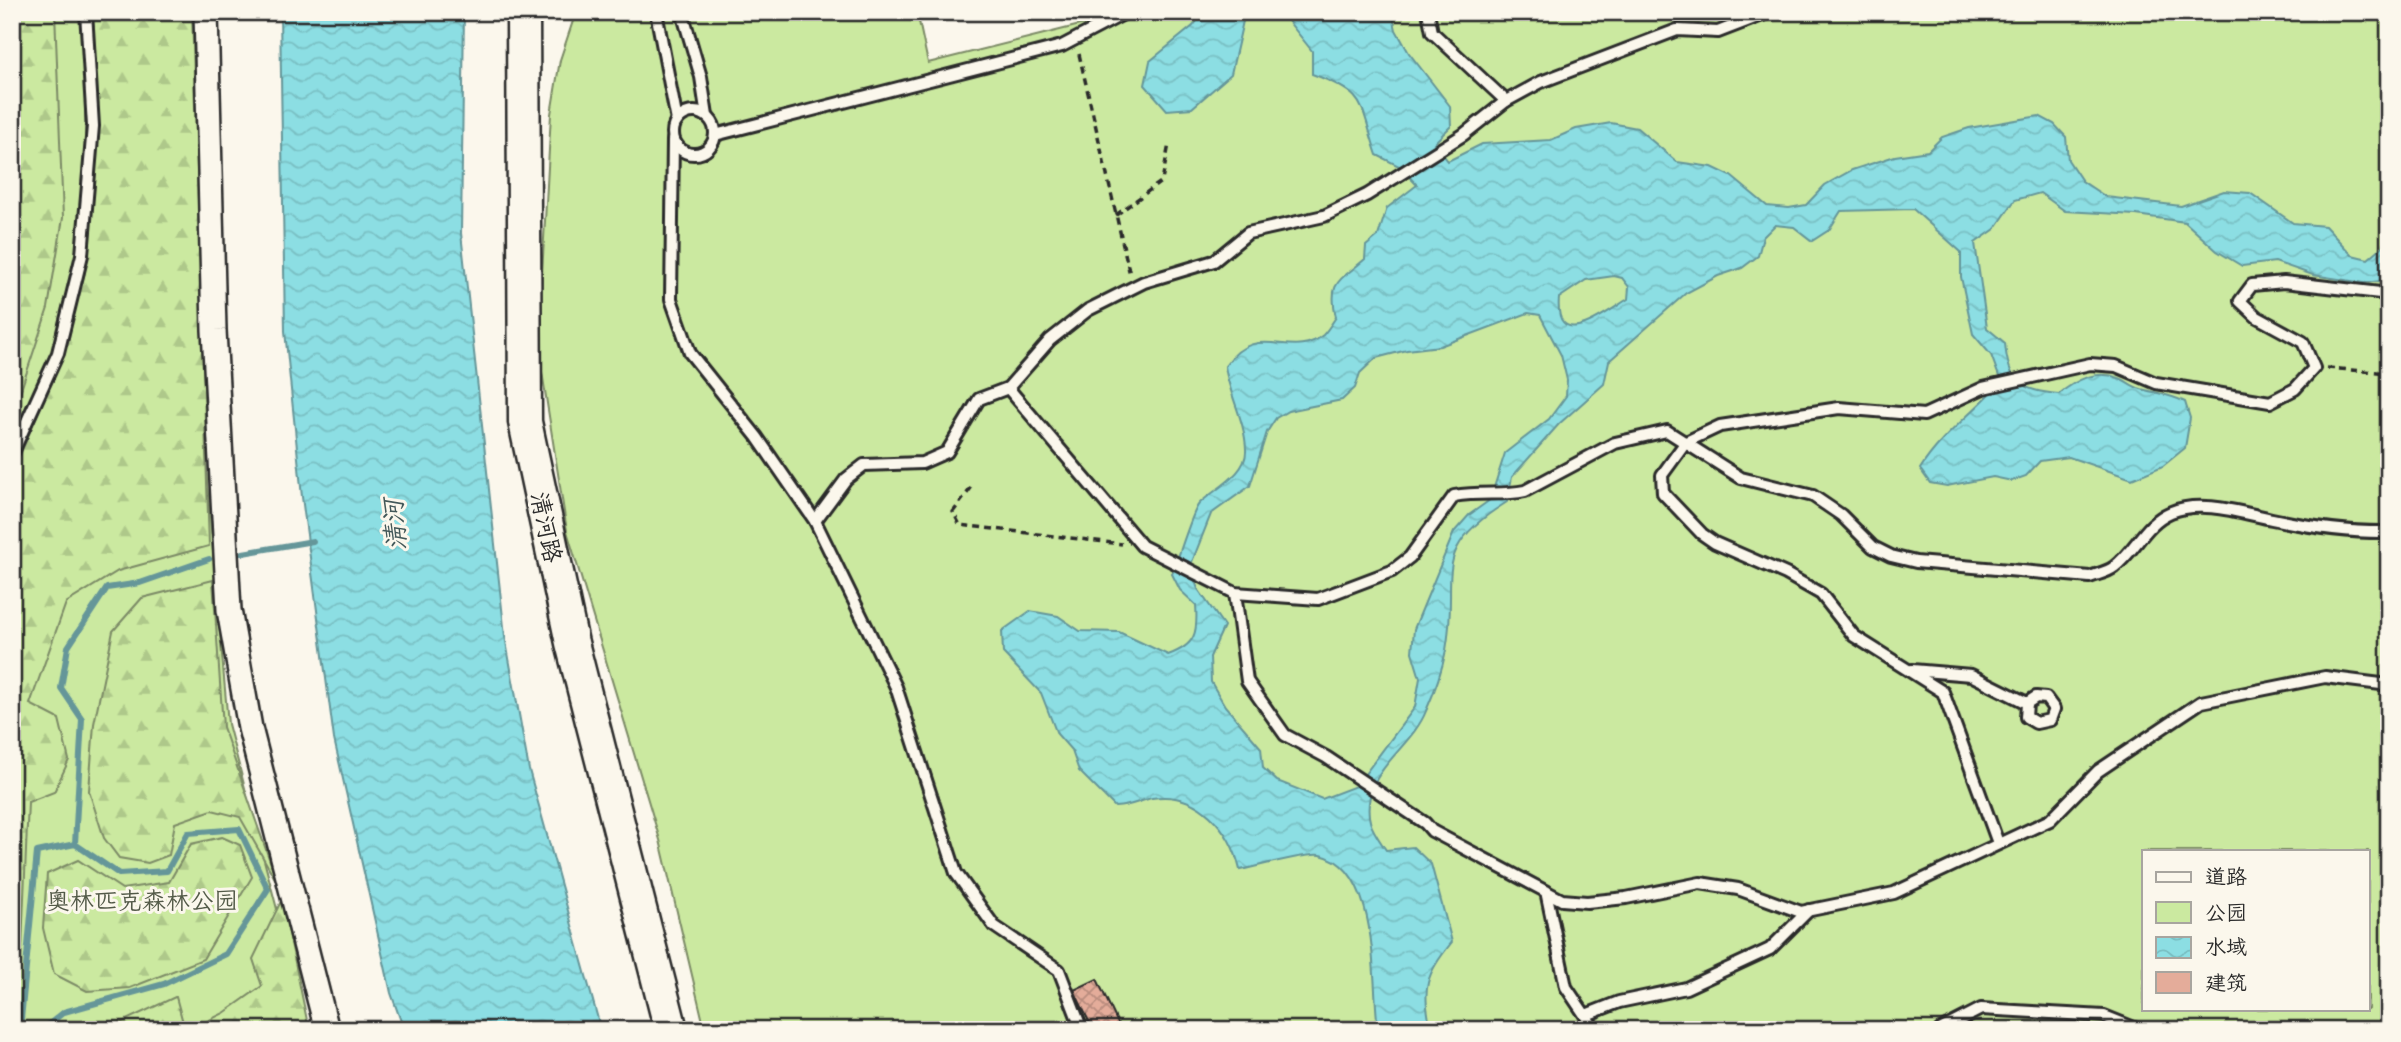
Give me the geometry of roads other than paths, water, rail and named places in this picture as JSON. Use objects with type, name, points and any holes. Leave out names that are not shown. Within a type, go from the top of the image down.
[{"type":"street","points":[[206,12],[214,330],[229,610],[250,728],[327,1030]]},
{"type":"street","name":"清河路","points":[[523,12],[525,422],[572,643],[671,1030]]},
{"type":"lane","points":[[12,454],[58,353],[82,255],[93,126],[86,12]]},
{"type":"lane","points":[[656,12],[677,121],[673,139],[671,299],[690,353],[757,437],[815,521],[896,687],[956,873],[994,926],[1059,970],[1082,1030]]},
{"type":"lane","points":[[673,139],[682,151],[696,155],[709,148],[715,135],[707,116],[701,77],[682,12]]},
{"type":"lane","points":[[715,135],[1062,46],[1127,12]]},
{"type":"lane","points":[[1428,12],[1432,32],[1506,101]]},
{"type":"lane","points":[[815,521],[846,479],[864,464],[922,463],[947,452],[979,399],[1008,388],[1050,340],[1088,310],[1133,287],[1214,261],[1248,233],[1324,216],[1367,195],[1463,135],[1506,101],[1541,82],[1677,30],[1718,32],[1770,12]]},
{"type":"lane","points":[[677,121],[687,113],[707,116]]},
{"type":"lane","points":[[1998,843],[1942,692],[1854,636],[1821,594],[1786,574],[1715,543],[1680,512],[1663,492],[1662,475],[1686,442],[1720,426],[1839,408],[1924,415],[1983,388],[2090,364],[2116,366],[2156,383],[2270,402],[2295,389],[2314,368],[2303,342],[2257,317],[2240,301],[2252,285],[2284,282],[2389,294]]},
{"type":"lane","points":[[1008,388],[1142,546],[1235,593],[1318,600],[1392,571],[1410,557],[1454,496],[1480,491],[1513,494],[1525,491],[1615,443],[1667,431],[1741,478],[1813,496],[1841,515],[1873,547],[1916,562],[2090,577],[2113,568],[2154,521],[2173,511],[2192,507],[2242,512],[2362,533],[2389,532]]},
{"type":"lane","points":[[1235,593],[1247,681],[1285,735],[1326,757],[1432,831],[1562,900],[1587,902],[1700,883],[1738,889],[1801,912],[1894,892],[2050,820],[2098,771],[2201,702],[2325,677],[2389,685]]},
{"type":"lane","points":[[1909,670],[1971,676],[2026,703]]},
{"type":"lane","points":[[1546,891],[1566,987],[1595,1030]]},
{"type":"lane","points":[[1586,1014],[1619,1002],[1686,988],[1770,949],[1809,910]]},
{"type":"lane","points":[[1940,1030],[1981,1009],[2104,1016],[2139,1030]]},
{"type":"water","name":"清河","points":[[280,12],[464,12],[461,233],[505,636],[529,770],[601,1030],[404,1030],[391,993],[334,739],[302,497],[285,331]]},
{"type":"water","points":[[1204,12],[1251,12],[1243,21],[1231,74],[1192,108],[1167,110],[1145,85],[1150,61],[1193,26]]},
{"type":"water","points":[[1281,12],[1392,12],[1396,30],[1409,53],[1450,106],[1451,126],[1434,143],[1448,161],[1482,144],[1551,140],[1576,129],[1611,123],[1637,128],[1677,162],[1712,167],[1731,176],[1767,206],[1789,208],[1806,205],[1825,185],[1852,170],[1895,156],[1928,151],[1942,137],[1969,128],[2039,116],[2054,124],[2066,137],[2068,160],[2082,181],[2106,197],[2181,206],[2224,191],[2250,193],[2293,223],[2325,226],[2352,255],[2368,259],[2382,247],[2389,230],[2389,280],[2364,283],[2313,275],[2275,262],[2242,266],[2217,251],[2185,222],[2136,215],[2065,211],[2040,193],[2015,200],[1995,229],[1975,243],[1987,328],[2005,343],[2013,376],[2026,387],[2059,394],[2086,377],[2110,376],[2138,388],[2179,399],[2185,402],[2190,418],[2185,448],[2163,466],[2132,479],[2069,457],[2040,461],[2026,476],[2012,481],[1993,477],[1947,486],[1930,483],[1920,469],[1948,434],[2001,382],[1991,355],[1973,334],[1961,277],[1961,252],[1913,209],[1841,211],[1829,230],[1812,241],[1794,227],[1775,225],[1763,237],[1758,256],[1742,268],[1718,276],[1686,293],[1609,361],[1604,384],[1559,424],[1512,477],[1507,502],[1465,536],[1456,551],[1451,567],[1446,650],[1438,681],[1420,722],[1374,784],[1369,813],[1374,831],[1386,850],[1413,847],[1431,864],[1452,942],[1436,964],[1428,983],[1427,1003],[1431,1030],[1360,1030],[1377,1019],[1372,950],[1362,900],[1353,879],[1339,864],[1314,855],[1240,870],[1229,841],[1210,816],[1198,807],[1169,797],[1152,798],[1115,807],[1079,771],[1072,751],[1057,734],[1041,693],[1003,653],[1002,631],[1030,611],[1058,616],[1080,631],[1119,632],[1168,655],[1184,647],[1193,637],[1196,605],[1180,590],[1172,574],[1196,508],[1236,473],[1245,458],[1243,428],[1225,366],[1237,352],[1249,345],[1299,345],[1323,335],[1336,317],[1334,296],[1338,283],[1365,259],[1366,246],[1378,236],[1387,208],[1417,185],[1399,166],[1377,155],[1364,112],[1353,95],[1344,88],[1312,74],[1312,51]],"holes":[[[1614,276],[1622,278],[1629,287],[1628,299],[1584,324],[1573,327],[1565,324],[1560,315],[1559,298],[1586,280]],[[1528,313],[1540,315],[1561,355],[1567,380],[1566,396],[1549,419],[1505,453],[1490,500],[1469,515],[1454,532],[1414,629],[1412,652],[1420,678],[1415,707],[1356,786],[1322,799],[1277,781],[1263,768],[1261,748],[1225,706],[1211,682],[1210,657],[1224,626],[1198,589],[1190,567],[1211,514],[1250,486],[1267,432],[1276,418],[1288,411],[1342,400],[1355,388],[1360,373],[1376,358],[1407,350],[1440,346]]]},
{"type":"waterway","points":[[243,553],[313,541]]},
{"type":"waterway","points":[[75,844],[82,719],[61,688],[68,647],[107,588],[140,583],[209,559]]},
{"type":"waterway","points":[[20,1030],[37,852],[75,844],[119,874],[167,871],[188,833],[239,829],[268,889],[226,954],[164,984],[64,1012],[42,1030]]},
{"type":"park label","name":"奥林匹克森林公园","points":[[142,900]]}]
